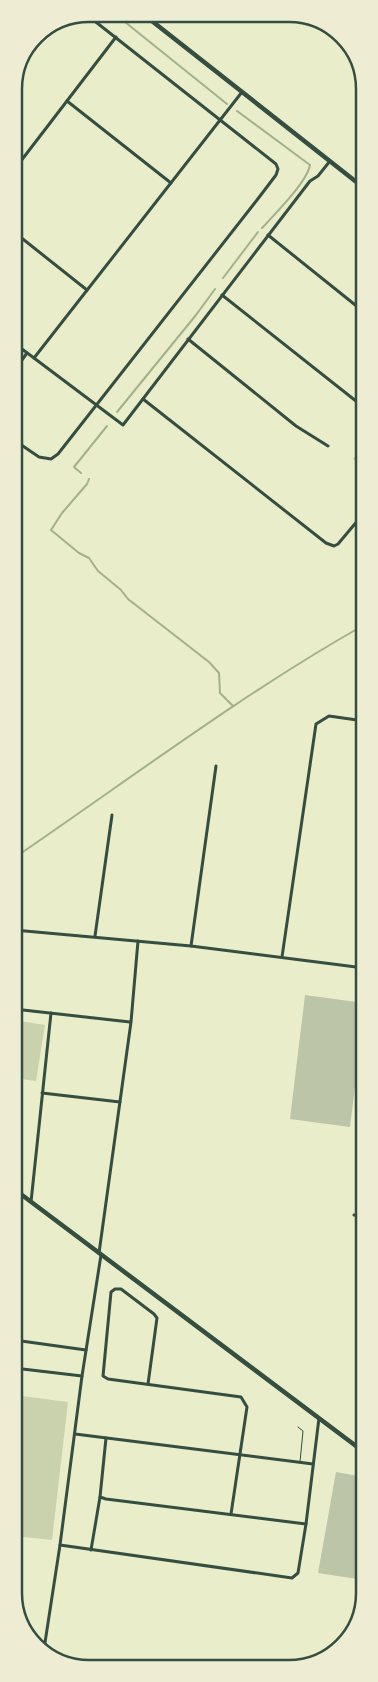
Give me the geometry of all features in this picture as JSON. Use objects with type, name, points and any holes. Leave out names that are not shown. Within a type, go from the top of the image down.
[{"type":"main road","points":[[154,23],[356,182]]},
{"type":"main road","points":[[22,1195],[355,1445]]},
{"type":"street","points":[[23,446],[39,457],[51,459],[58,454],[257,200],[276,175],[278,168],[276,164],[98,23]]},
{"type":"street","points":[[23,158],[116,37]]},
{"type":"street","points":[[34,358],[242,92]]},
{"type":"street","points":[[67,101],[171,183]]},
{"type":"street","points":[[23,350],[122,425],[310,181],[318,176],[330,161]]},
{"type":"street","points":[[268,235],[356,305]]},
{"type":"street","points":[[23,239],[87,290]]},
{"type":"street","points":[[222,295],[356,401]]},
{"type":"street","points":[[188,340],[296,426],[328,446]]},
{"type":"street","points":[[23,359],[27,353]]},
{"type":"street","points":[[143,399],[326,543],[334,546],[338,544],[356,523]]},
{"type":"street","points":[[282,957],[316,724],[329,716],[356,720]]},
{"type":"street","points":[[191,946],[216,766]]},
{"type":"street","points":[[95,936],[112,815]]},
{"type":"street","points":[[22,931],[191,946],[355,967]]},
{"type":"street","points":[[45,1642],[100,1254],[130,1022],[138,941]]},
{"type":"street","points":[[22,1010],[130,1022]]},
{"type":"street","points":[[31,1202],[51,1013]]},
{"type":"street","points":[[42,1094],[120,1102]]},
{"type":"street","points":[[148,1384],[157,1318],[121,1289],[115,1289],[111,1292],[103,1376],[108,1379],[241,1397],[247,1407],[231,1514]]},
{"type":"street","points":[[22,1341],[86,1350]]},
{"type":"street","points":[[22,1369],[82,1376]]},
{"type":"street","points":[[60,1545],[292,1578],[298,1573],[319,1418]]},
{"type":"street","points":[[75,1434],[313,1464]]},
{"type":"street","points":[[91,1550],[100,1497],[106,1438]]},
{"type":"street","points":[[100,1497],[106,1500],[306,1524]]},
{"type":"lane","points":[[298,1427],[303,1431],[300,1462]]},
{"type":"green space","points":[[22,1021],[45,1025],[36,1081],[22,1079]]},
{"type":"green space","points":[[22,1396],[68,1402],[52,1540],[22,1537]]},
{"type":"building","points":[[305,995],[355,1002],[355,1084],[350,1127],[290,1119]]},
{"type":"building","points":[[336,1472],[355,1475],[355,1579],[318,1573]]},
{"type":"waterway","points":[[126,23],[227,104]]},
{"type":"waterway","points":[[237,111],[310,165],[308,172],[297,189],[262,228]]},
{"type":"waterway","points":[[223,278],[258,232]]},
{"type":"waterway","points":[[117,412],[215,289]]},
{"type":"waterway","points":[[81,473],[74,467],[107,426]]},
{"type":"waterway","points":[[89,479],[51,530],[79,553],[89,558],[98,571],[121,590],[128,599],[209,662],[219,673],[220,693],[233,706]]},
{"type":"waterway","points":[[22,852],[230,708],[356,630]]}]
